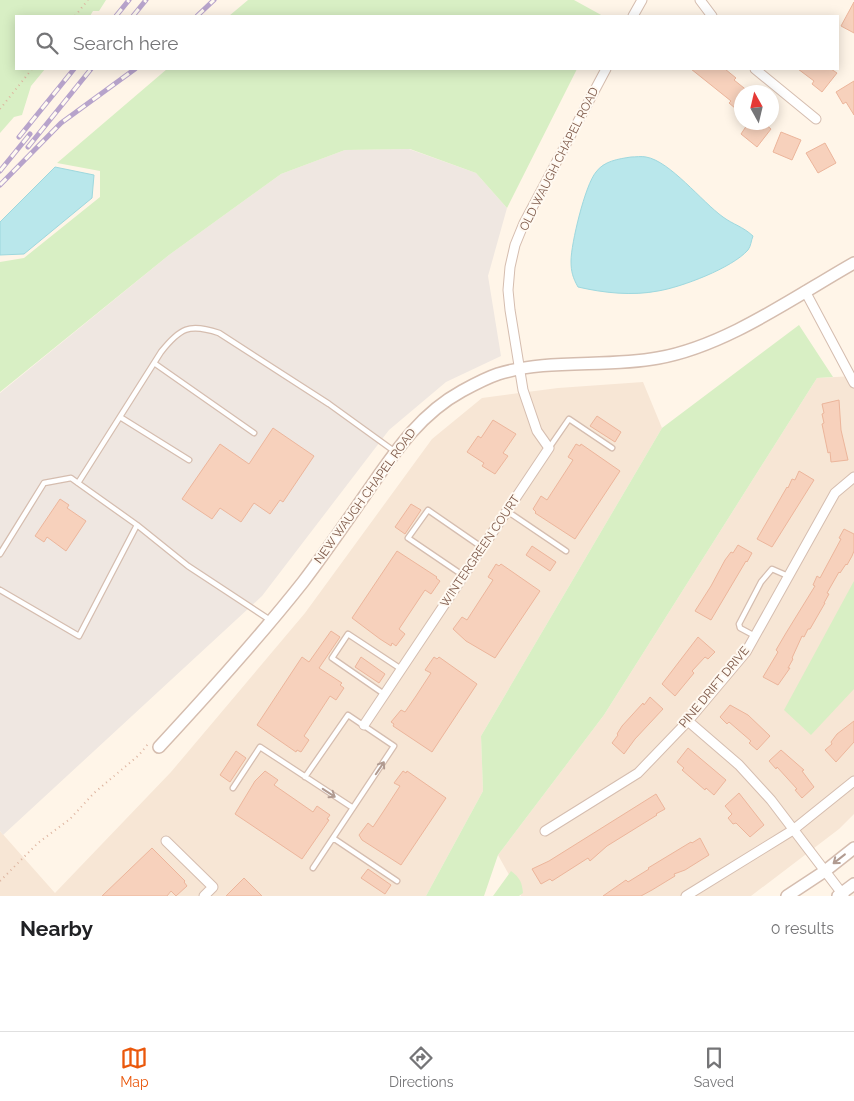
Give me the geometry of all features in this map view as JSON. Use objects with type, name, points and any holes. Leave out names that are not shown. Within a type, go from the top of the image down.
[{"type":"street","points":[[634,15],[642,0]]},
{"type":"street","points":[[700,0],[711,15]]},
{"type":"street","name":"OLD WAUGH CHAPEL ROAD","points":[[519,369],[508,290],[510,267],[515,245],[524,223],[605,70]]},
{"type":"street","points":[[756,70],[816,119]]},
{"type":"street","name":"NEW WAUGH CHAPEL ROAD","points":[[154,744],[238,661],[332,543],[395,452],[420,422],[445,402],[498,374],[519,369],[541,366],[623,364],[687,351],[737,330],[854,263]]},
{"type":"street","points":[[805,292],[854,383]]},
{"type":"street","points":[[519,369],[523,390],[537,431],[549,448]]},
{"type":"street","name":"WINTERGREEN COURT","points":[[364,725],[549,448]]},
{"type":"street","name":"PINE DRIFT DRIVE","points":[[545,831],[638,773],[688,721],[746,652],[835,493],[854,477]]},
{"type":"street","points":[[688,721],[739,766],[772,800],[841,895],[854,884]]},
{"type":"street","points":[[686,896],[792,830],[854,781]]},
{"type":"street","points":[[166,840],[213,887],[204,896]]},
{"type":"street","points":[[786,896],[825,871],[854,848]]},
{"type":"lane","points":[[78,483],[154,363],[172,338],[186,329],[202,327],[219,333],[329,404],[395,452]]},
{"type":"lane","points":[[154,363],[254,433]]},
{"type":"lane","points":[[120,417],[189,460]]},
{"type":"lane","points":[[549,448],[569,419],[612,448]]},
{"type":"lane","points":[[0,554],[44,483],[71,478],[137,525],[188,566],[271,621]]},
{"type":"lane","points":[[464,576],[408,538],[428,510],[483,548]]},
{"type":"lane","points":[[507,511],[566,551]]},
{"type":"lane","points":[[0,590],[79,636],[137,525]]},
{"type":"lane","points":[[755,636],[740,628],[739,624],[761,582],[772,569],[788,576]]},
{"type":"lane","points":[[384,694],[332,658],[348,634],[401,669]]},
{"type":"lane","points":[[305,777],[348,715],[394,746],[313,868]]},
{"type":"lane","points":[[232,788],[260,747],[353,808]]},
{"type":"lane","points":[[333,838],[397,881]]},
{"type":"path","points":[[76,15],[88,0]]},
{"type":"path","points":[[0,109],[31,70]]},
{"type":"path","points":[[0,881],[38,843],[70,819],[94,793],[154,744]]},
{"type":"shaded area","points":[[409,149],[476,173],[507,208],[488,276],[501,356],[446,382],[389,430],[262,596],[3,835],[0,831],[0,393],[169,255],[281,174],[345,150]]},
{"type":"shaded area","points":[[854,376],[854,814],[839,829],[751,896],[521,896],[498,855],[604,715],[817,378]]},
{"type":"shaded area","points":[[643,382],[662,428],[481,736],[483,791],[426,896],[0,896],[0,831],[55,893],[171,772],[305,613],[432,439],[482,398],[558,388]]},
{"type":"green space","points":[[0,0],[106,0],[99,11],[93,11],[91,15],[15,15],[15,70],[44,70],[31,86],[22,115],[14,117],[0,133]]},
{"type":"green space","points":[[248,0],[574,0],[601,15],[230,15]]},
{"type":"green space","points":[[166,70],[576,70],[507,208],[476,173],[410,149],[345,150],[281,174],[169,255],[0,392],[0,262],[24,258],[100,197],[100,171],[57,163]]},
{"type":"green space","points":[[799,325],[833,377],[817,378],[604,715],[498,855],[484,896],[426,896],[483,791],[481,736],[662,428]]},
{"type":"green space","points":[[854,581],[854,689],[811,735],[784,710]]},
{"type":"green space","points":[[511,871],[520,880],[523,893],[519,896],[493,896]]},
{"type":"water","points":[[631,157],[644,157],[655,160],[665,166],[723,217],[753,236],[748,250],[741,257],[719,270],[668,289],[628,294],[578,287],[572,272],[571,261],[579,215],[587,189],[596,172],[603,165]]},
{"type":"water","points":[[55,167],[94,175],[92,198],[24,254],[0,255],[0,222]]},
{"type":"building","points":[[854,2],[854,33],[841,26]]},
{"type":"building","points":[[692,70],[726,70],[736,78],[734,80],[740,85],[734,85],[734,107],[729,103],[731,101]]},
{"type":"building","points":[[799,70],[832,70],[837,73],[822,92],[812,84],[814,81]]},
{"type":"building","points":[[854,81],[854,115],[846,102],[843,104],[836,92]]},
{"type":"building","points":[[744,130],[770,130],[757,147],[741,134]]},
{"type":"building","points":[[781,132],[801,140],[792,160],[773,152]]},
{"type":"building","points":[[825,143],[836,163],[818,173],[806,153]]},
{"type":"building","points":[[839,400],[841,430],[848,460],[831,462],[822,424],[824,423],[822,414],[824,413],[822,404]]},
{"type":"building","points":[[597,416],[621,432],[615,442],[590,426]]},
{"type":"building","points":[[493,420],[516,434],[503,453],[508,456],[495,474],[482,466],[484,463],[467,452],[478,436],[481,438]]},
{"type":"building","points":[[273,428],[314,456],[283,502],[280,500],[270,514],[254,503],[241,522],[220,508],[212,519],[182,499],[220,444],[249,464]]},
{"type":"building","points":[[576,444],[580,446],[581,444],[620,471],[575,539],[535,513],[533,509],[541,496],[547,500],[573,460],[568,457]]},
{"type":"building","points":[[799,471],[814,480],[772,547],[757,539],[787,487],[792,479],[795,480]]},
{"type":"building","points":[[60,499],[69,505],[67,508],[86,521],[66,551],[47,537],[44,542],[35,536]]},
{"type":"building","points":[[411,504],[421,510],[405,534],[395,527]]},
{"type":"building","points":[[844,529],[854,534],[854,551],[852,556],[847,565],[839,572],[827,593],[829,594],[825,603],[810,629],[808,629],[804,637],[802,636],[788,668],[790,668],[778,685],[763,677],[778,652],[776,650],[815,586],[813,585],[817,576],[820,578],[841,539],[839,538]]},
{"type":"building","points":[[738,545],[752,553],[711,620],[695,611],[725,560]]},
{"type":"building","points":[[532,546],[556,562],[550,571],[526,555]]},
{"type":"building","points":[[397,551],[437,577],[440,581],[431,594],[425,590],[399,629],[405,634],[396,646],[392,643],[391,646],[352,618]]},
{"type":"building","points":[[496,564],[499,566],[501,564],[540,591],[495,658],[466,641],[453,629],[462,617],[467,620],[493,580],[488,577]]},
{"type":"building","points":[[331,631],[340,637],[319,668],[342,683],[340,685],[344,688],[336,700],[330,696],[304,736],[309,740],[301,752],[297,750],[296,752],[257,725],[302,657],[309,662]]},
{"type":"building","points":[[698,637],[715,652],[708,659],[705,657],[692,671],[694,673],[675,696],[662,684]]},
{"type":"building","points":[[361,657],[385,674],[379,683],[355,667]]},
{"type":"building","points":[[434,657],[437,659],[439,657],[477,684],[432,752],[393,726],[394,724],[391,722],[401,710],[405,712],[416,696],[431,673],[425,670]]},
{"type":"building","points":[[650,697],[663,709],[635,739],[624,754],[612,743],[622,726]]},
{"type":"building","points":[[730,705],[748,715],[770,736],[757,750],[749,743],[751,741],[729,722],[727,724],[720,717]]},
{"type":"building","points":[[854,721],[854,742],[836,762],[825,750],[832,744],[831,742],[837,734]]},
{"type":"building","points":[[688,748],[726,780],[714,795],[706,788],[705,790],[682,770],[684,768],[677,762]]},
{"type":"building","points":[[781,750],[804,770],[802,771],[814,787],[802,798],[795,790],[797,789],[769,761]]},
{"type":"building","points":[[236,751],[246,758],[230,782],[220,775]]},
{"type":"building","points":[[265,771],[278,780],[274,785],[313,812],[317,806],[330,815],[327,819],[329,820],[302,859],[235,814],[255,781]]},
{"type":"building","points":[[403,771],[406,773],[407,771],[446,798],[401,865],[362,840],[359,835],[368,823],[373,827],[400,786],[394,783]]},
{"type":"building","points":[[739,793],[764,825],[750,837],[728,818],[732,814],[725,806]]},
{"type":"building","points":[[656,794],[665,809],[607,846],[590,861],[588,858],[552,881],[550,879],[541,884],[532,869],[549,861]]},
{"type":"building","points":[[700,838],[709,855],[685,870],[674,874],[675,876],[652,890],[641,896],[603,896],[626,880],[628,882],[648,868]]},
{"type":"building","points":[[152,848],[185,881],[187,886],[176,896],[171,891],[167,896],[102,896]]},
{"type":"building","points":[[368,869],[391,885],[385,894],[361,878]]},
{"type":"building","points":[[244,878],[262,896],[226,896]]},
{"type":"railway","points":[[117,15],[129,0]]},
{"type":"railway","points":[[134,15],[146,0]]},
{"type":"railway","points":[[198,15],[214,0]]},
{"type":"railway","points":[[19,137],[73,70]]},
{"type":"railway","points":[[28,147],[90,70]]},
{"type":"railway","points":[[0,185],[61,123],[134,70]]},
{"type":"railway","points":[[0,171],[30,134]]}]
